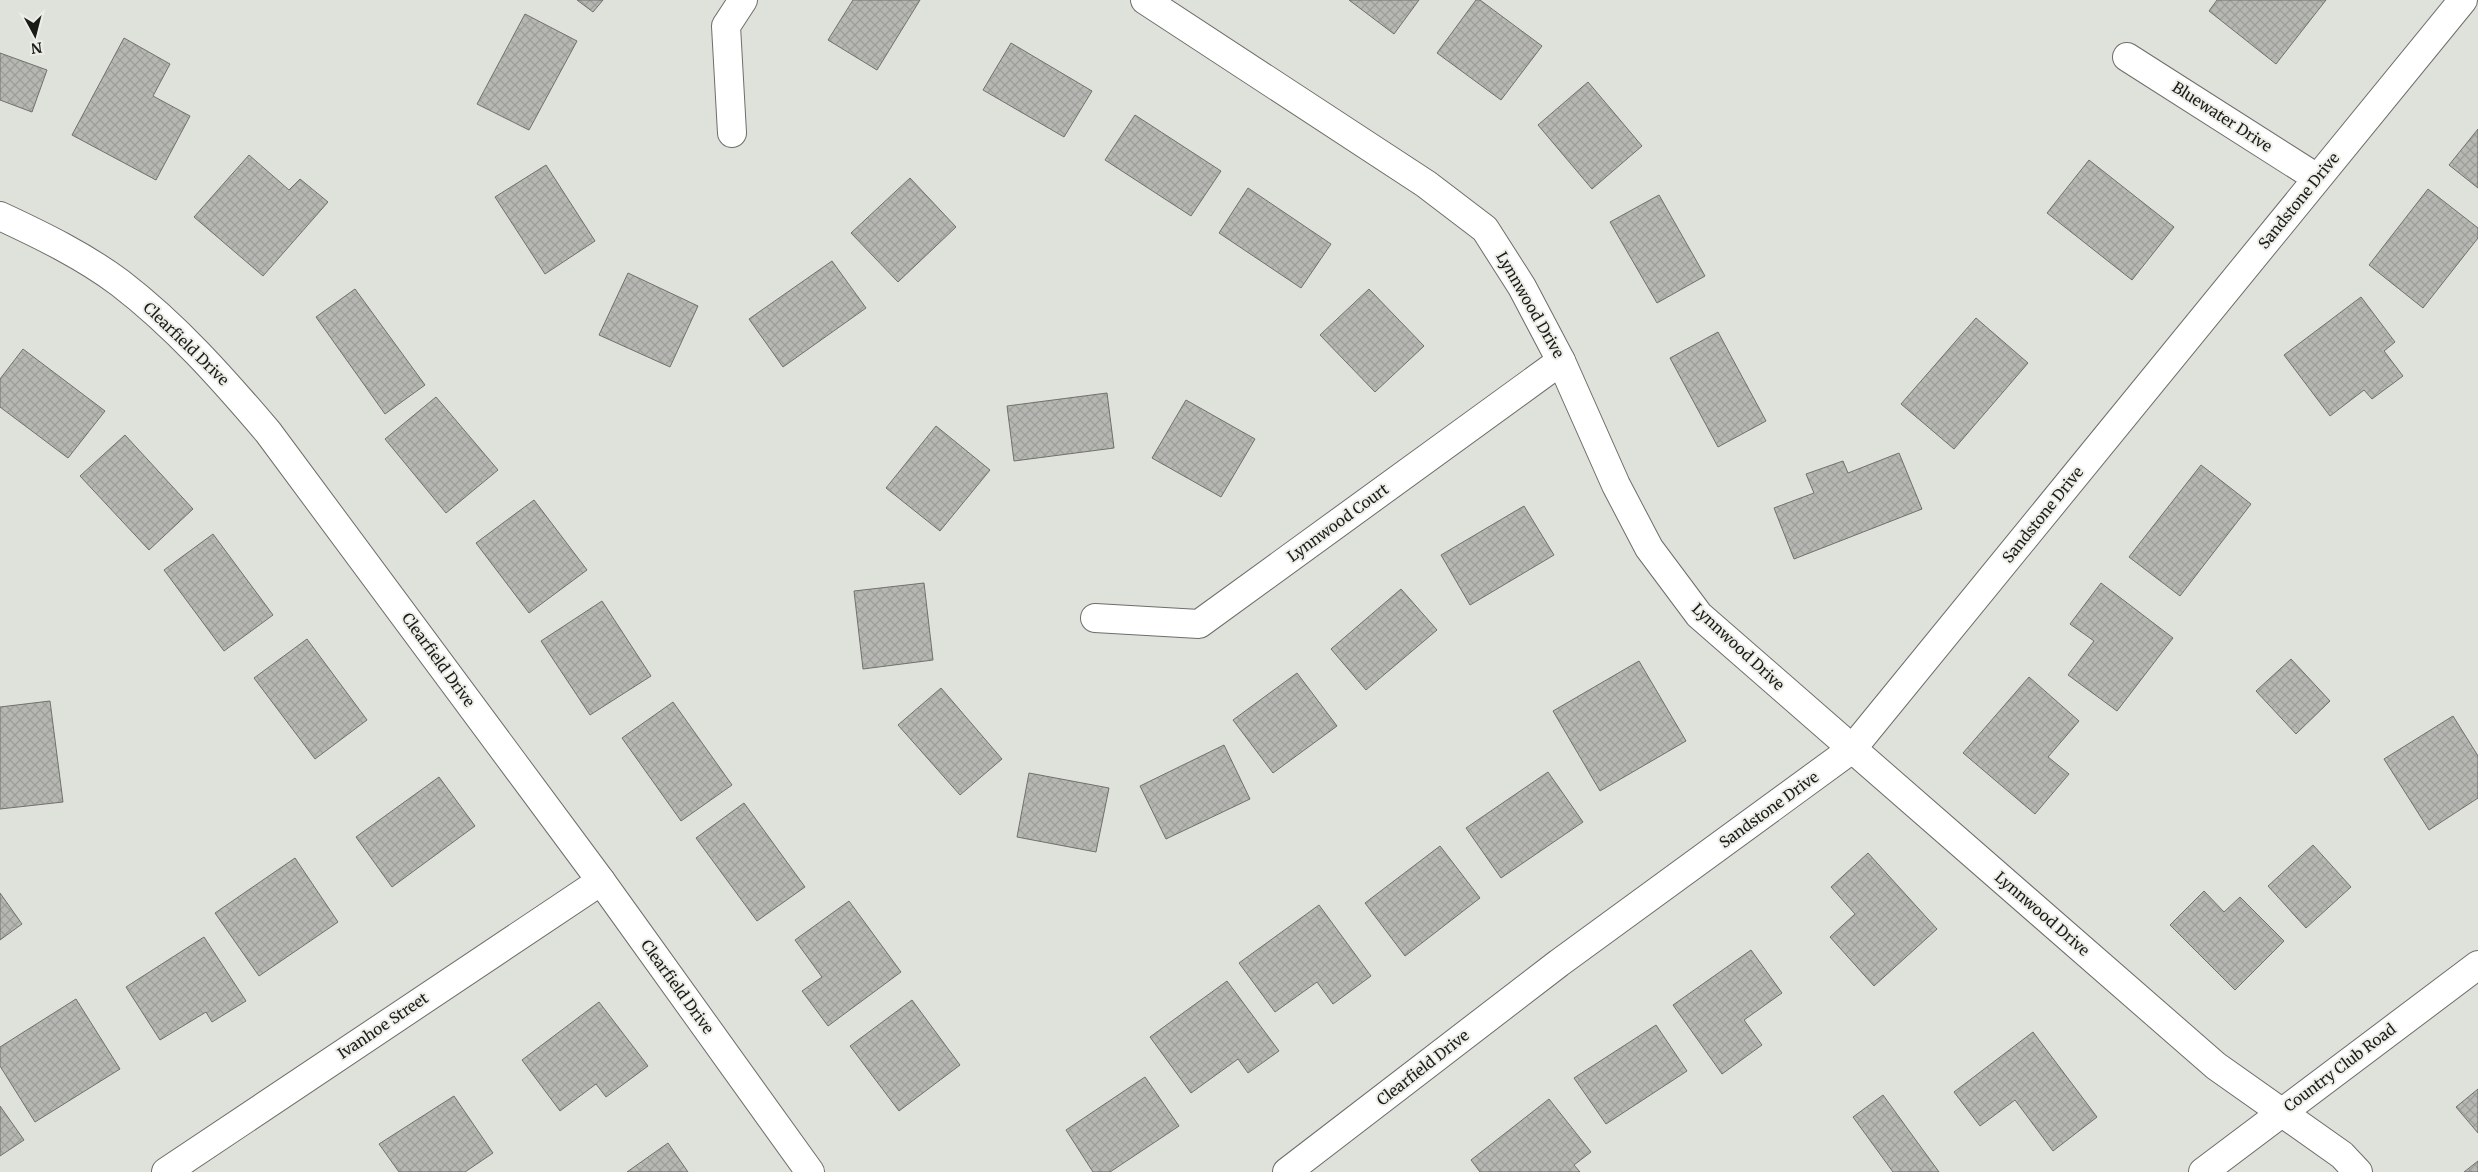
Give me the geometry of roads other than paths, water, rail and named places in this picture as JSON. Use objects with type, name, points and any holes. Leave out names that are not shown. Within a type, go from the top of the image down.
[{"type":"street","points":[[732,133],[726,26],[743,0]]},
{"type":"street","name":"Lynnwood Drive","points":[[1145,0],[1426,184],[1485,229],[1522,287],[1562,361],[1616,485],[1649,548],[1699,615],[2216,1066],[2349,1160],[2358,1172]]},
{"type":"street","name":"Sandstone Drive","points":[[1559,963],[1852,749],[2463,0]]},
{"type":"street","name":"Bluewater Drive","points":[[2127,57],[2317,178]]},
{"type":"street","name":"Clearfield Drive","points":[[0,216],[46,238],[119,282],[156,313],[208,362],[268,432],[601,881],[810,1172]]},
{"type":"street","name":"Lynnwood Court","points":[[1095,618],[1199,624],[1562,361]]},
{"type":"street","name":"Ivanhoe Street","points":[[166,1172],[601,881]]},
{"type":"street","name":"Clearfield Drive","points":[[1287,1172],[1559,963]]},
{"type":"street","name":"Country Club Road","points":[[2203,1172],[2478,965]]}]
